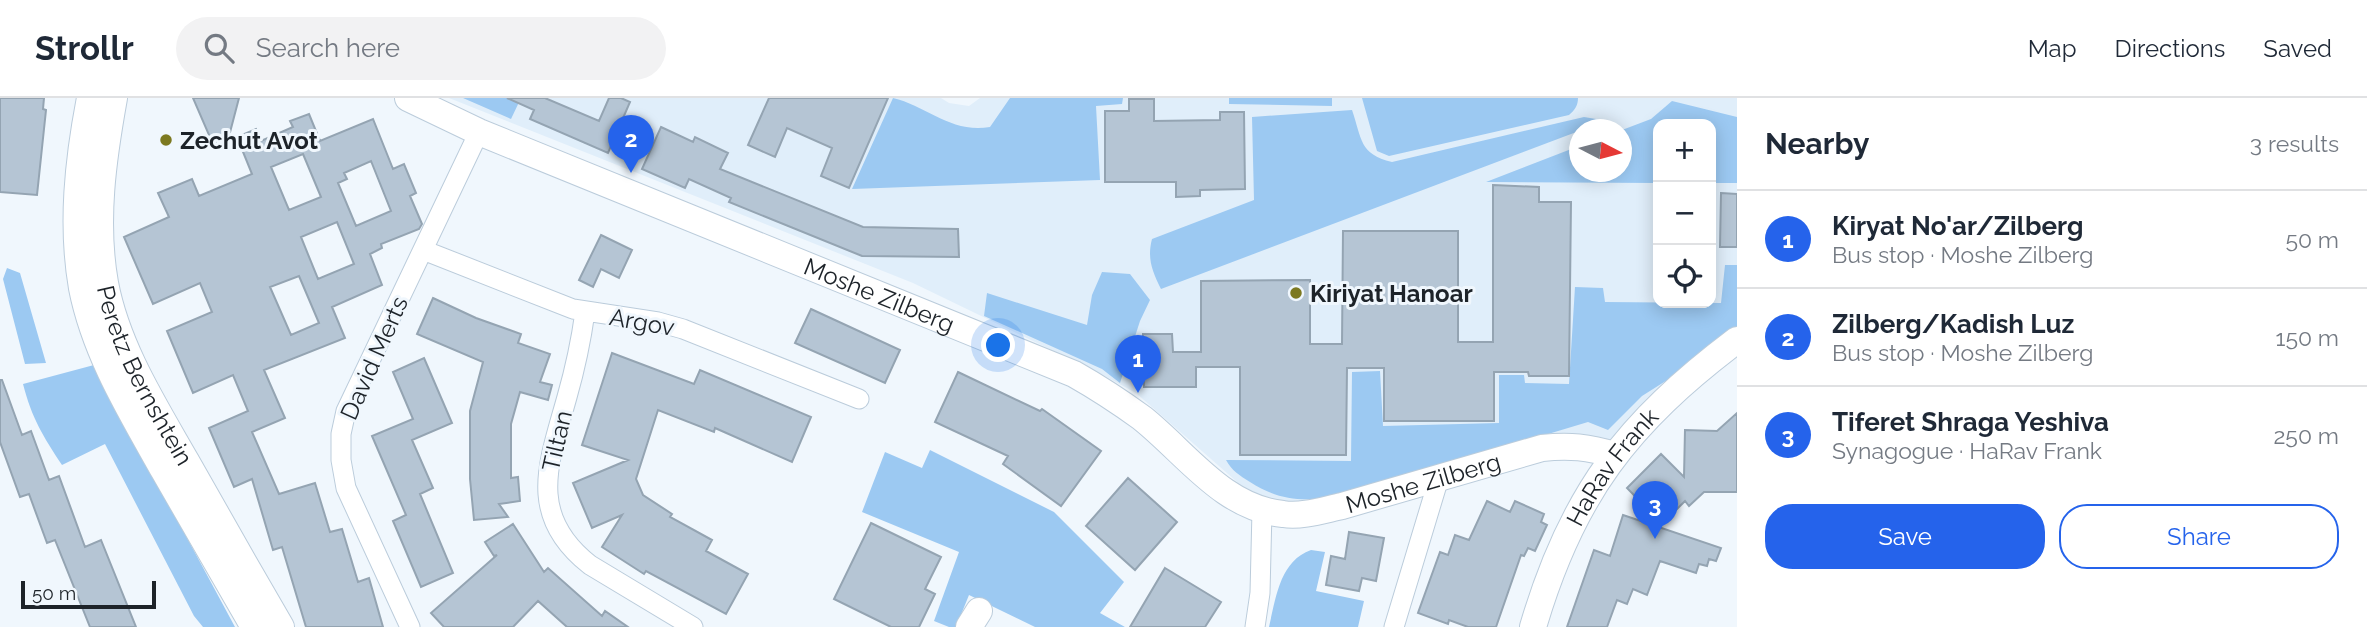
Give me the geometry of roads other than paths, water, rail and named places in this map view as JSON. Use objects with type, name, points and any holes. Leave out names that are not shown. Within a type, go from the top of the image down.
[{"type":"street","name":"Peretz Bernshtein","points":[[90,98],[83,133],[77,209],[82,286],[92,326],[125,400],[254,627]]},
{"type":"street","name":"Peretz Bernshtein","points":[[114,98],[106,142],[100,209],[105,282],[114,319],[140,379],[281,627]]},
{"type":"street","name":"Moshe Zilberg","points":[[408,98],[479,132],[1074,374],[1101,389],[1143,419],[1206,478],[1262,510],[1285,515],[1312,512],[1542,448],[1569,445],[1590,447],[1614,455]]},
{"type":"street","name":"David Merts","points":[[410,627],[346,488],[341,460],[341,434],[346,411],[479,132]]},
{"type":"street","name":"Argov","points":[[423,250],[585,312],[658,322],[683,329],[859,399]]},
{"type":"street","name":"Tiltan","points":[[585,312],[576,368],[551,450],[547,480],[549,503],[557,526],[576,554],[693,627]]},
{"type":"street","name":"HaRav Frank","points":[[1534,627],[1561,547],[1602,471],[1654,410],[1690,375],[1737,340]]},
{"type":"street","points":[[1394,627],[1439,478]]},
{"type":"street","points":[[1255,627],[1260,593],[1262,510]]},
{"type":"place","name":"Zechut Avot","points":[[166,140]]},
{"type":"place","name":"Zilberg/Kadish Luz","points":[[631,173]]},
{"type":"place","name":"Kiriyat Hanoar","points":[[1296,293]]},
{"type":"place","name":"Kiryat No'ar/Zilberg","points":[[1138,393]]},
{"type":"place","name":"Tiferet Shraga Yeshiva","points":[[1655,539]]}]
